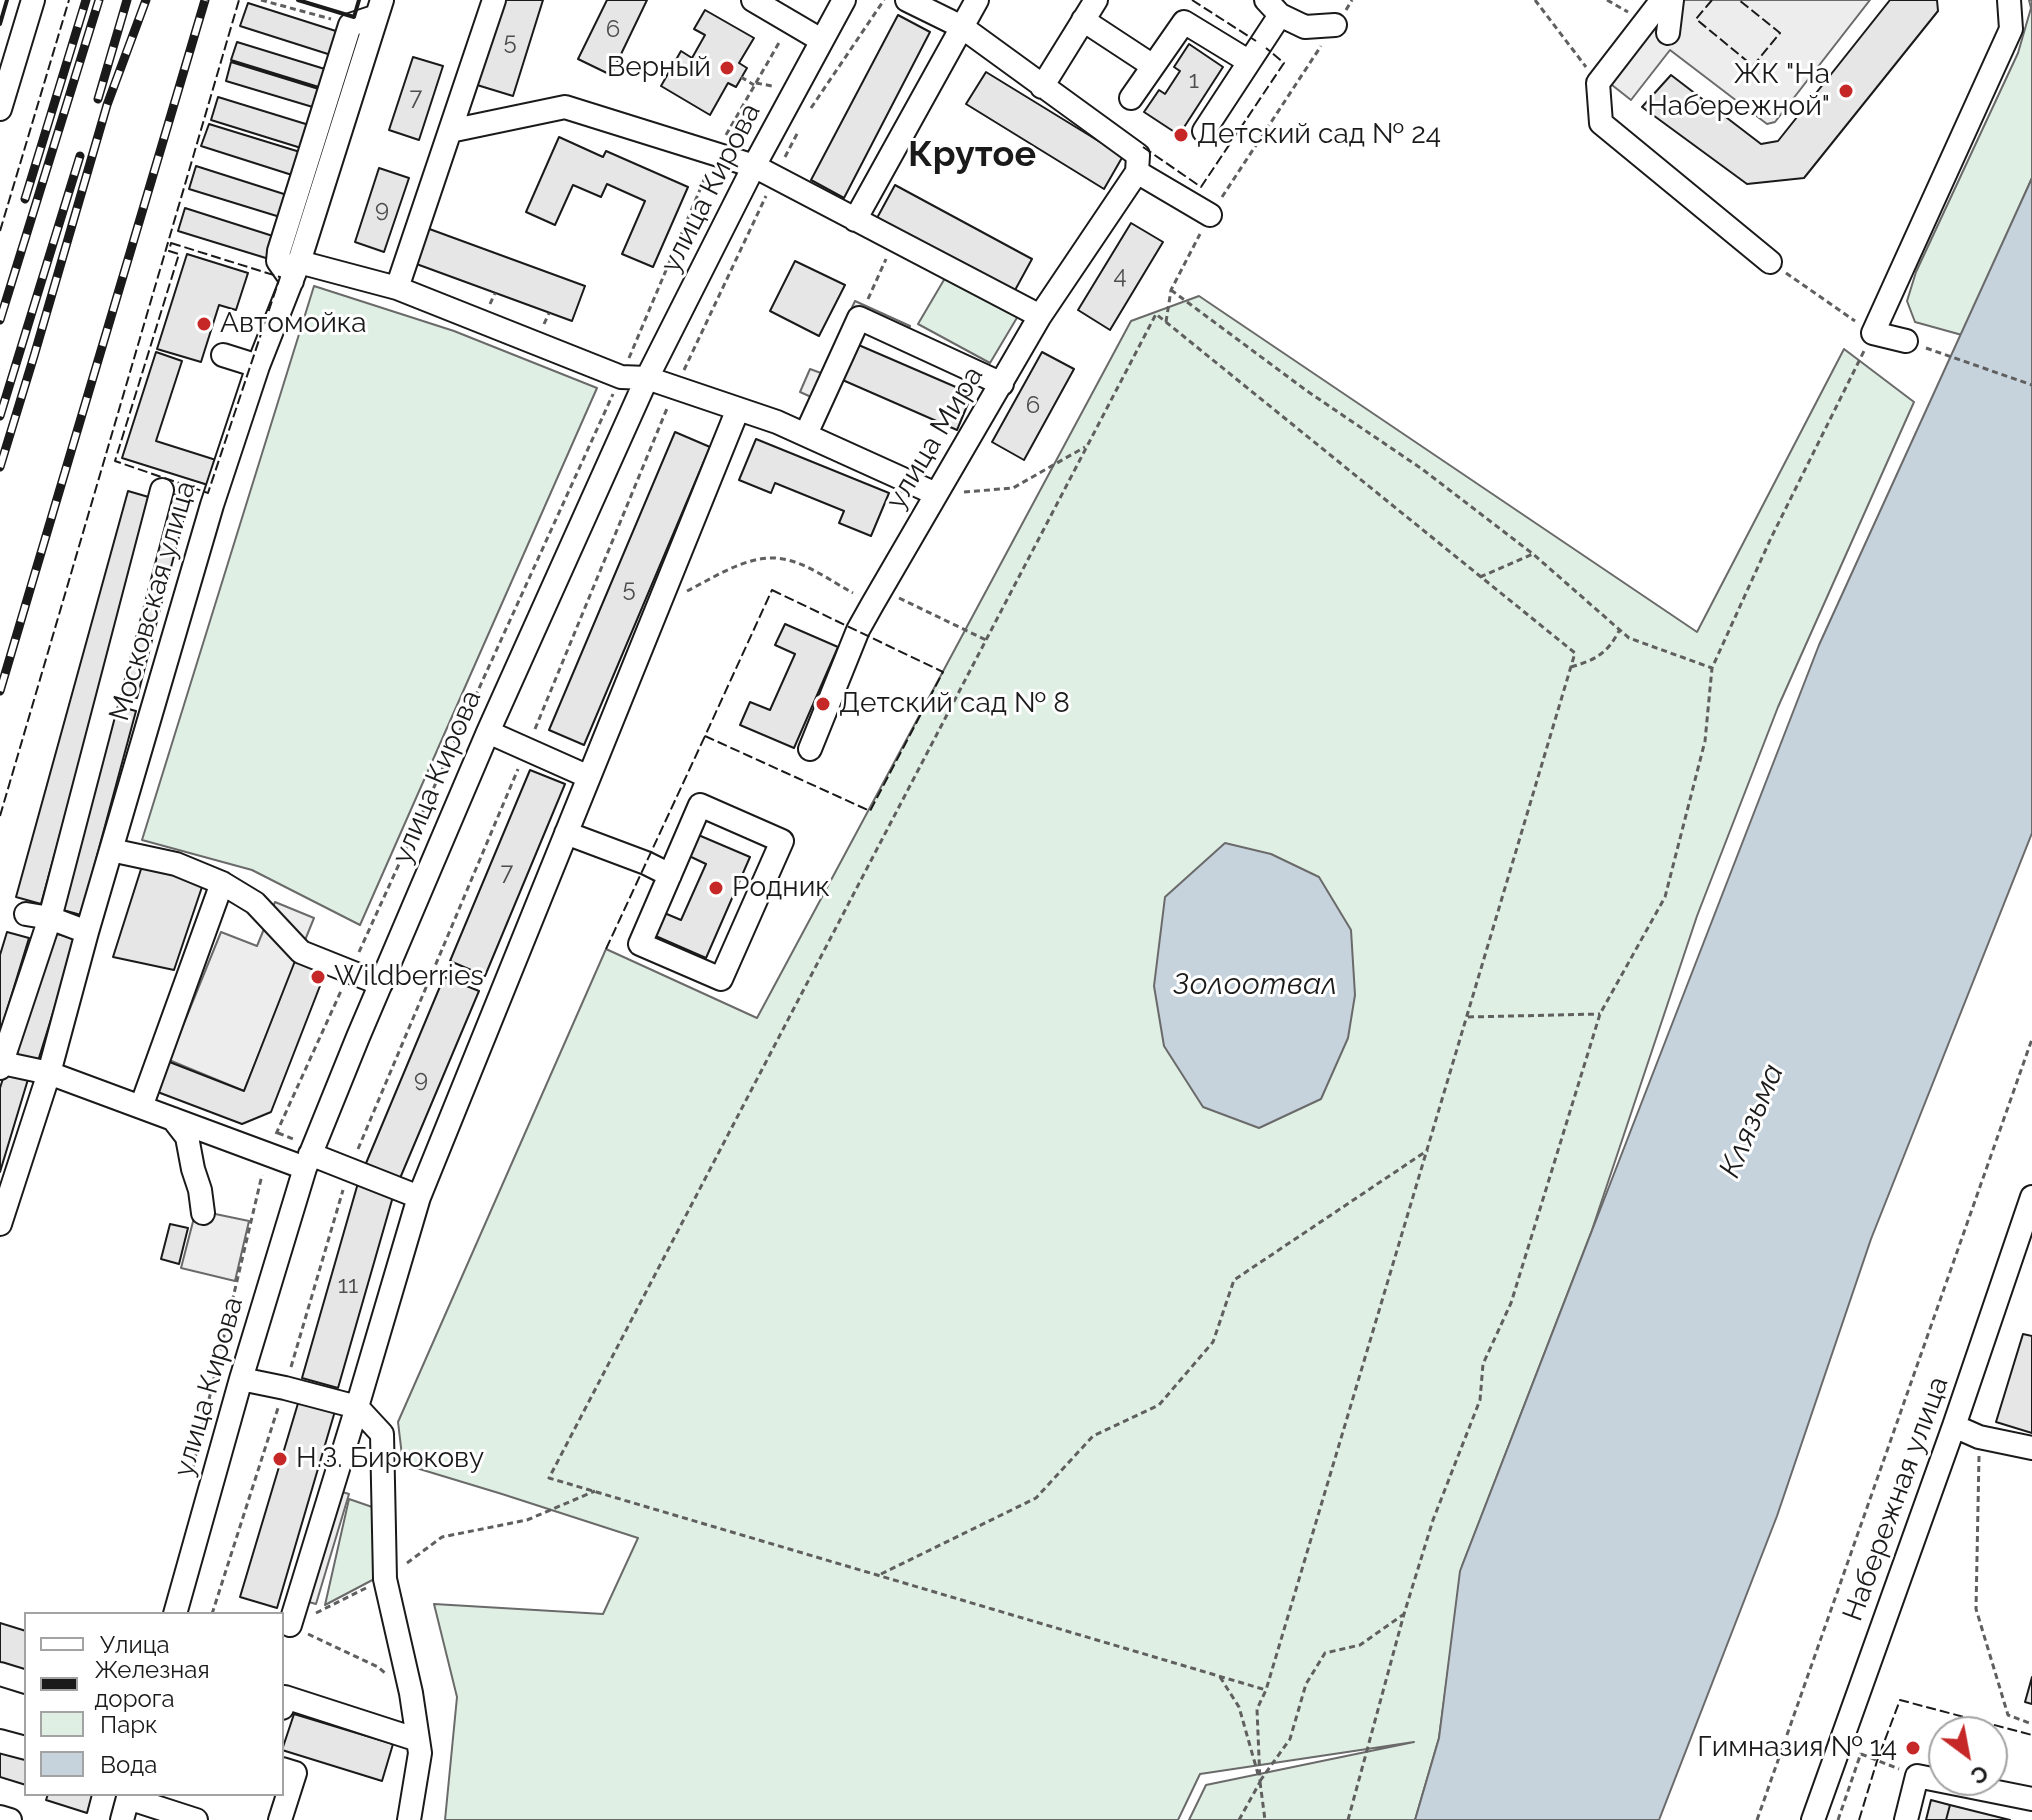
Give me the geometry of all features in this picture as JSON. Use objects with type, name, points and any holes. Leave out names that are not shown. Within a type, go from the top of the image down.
[{"type":"street","points":[[0,109],[33,0]]},
{"type":"street","points":[[397,288],[494,0]]},
{"type":"street","points":[[753,0],[821,40]]},
{"type":"street","name":"улица Кирова","points":[[176,1612],[307,1161],[488,732],[647,378],[754,166],[844,0]]},
{"type":"street","points":[[907,0],[962,27],[1138,155],[1137,172],[1210,215]]},
{"type":"street","points":[[855,220],[977,0]]},
{"type":"street","points":[[1042,87],[1096,0]]},
{"type":"street","points":[[1662,0],[1598,83],[1601,123],[1770,262]]},
{"type":"street","points":[[1668,33],[1672,0]]},
{"type":"street","points":[[1906,341],[1873,333],[2011,29],[2009,0]]},
{"type":"street","points":[[1204,131],[1248,61],[1273,7],[1305,27],[1335,25]]},
{"type":"street","points":[[379,8],[350,25],[278,261],[296,271],[397,288],[621,377],[647,378],[806,434],[936,494]]},
{"type":"street","name":"Московская улица","points":[[0,1224],[49,1073],[212,505],[258,366],[296,271],[379,8]]},
{"type":"street","points":[[1083,20],[1153,66]]},
{"type":"street","points":[[1131,98],[1184,22],[1248,61]]},
{"type":"street","points":[[334,74],[352,96]]},
{"type":"street","points":[[450,131],[565,107],[754,166],[1040,316]]},
{"type":"street","points":[[318,125],[338,140]]},
{"type":"street","name":"улица Мира","points":[[810,749],[858,630],[1040,316],[1137,172]]},
{"type":"street","points":[[299,186],[321,194]]},
{"type":"street","points":[[806,434],[859,318],[1002,384]]},
{"type":"street","points":[[223,355],[258,366]]},
{"type":"street","points":[[290,1625],[419,1197],[738,409]]},
{"type":"street","points":[[162,490],[50,918],[1,1066],[49,1073],[173,1119],[349,1171],[419,1197]]},
{"type":"street","points":[[488,732],[589,777]]},
{"type":"street","points":[[700,805],[782,841],[721,979],[640,944],[670,875],[700,805]]},
{"type":"street","points":[[566,833],[670,875]]},
{"type":"street","points":[[111,850],[176,864],[222,883],[255,903],[301,952],[381,984]]},
{"type":"street","points":[[141,1107],[222,883]]},
{"type":"street","points":[[26,914],[50,918],[87,932]]},
{"type":"street","points":[[173,1119],[187,1137],[203,1213]]},
{"type":"street","name":"Набережная улица","points":[[1813,1820],[2032,1197]]},
{"type":"street","points":[[241,1379],[357,1407],[382,1434],[385,1579],[411,1693],[420,1753],[409,1820]]},
{"type":"street","points":[[1954,1426],[1979,1437],[2032,1448]]},
{"type":"street","points":[[0,1674],[24,1681]]},
{"type":"street","points":[[284,1701],[285,1697],[418,1740]]},
{"type":"street","points":[[0,1741],[24,1747]]},
{"type":"street","points":[[280,1820],[295,1773],[284,1770]]},
{"type":"street","points":[[1906,1820],[1917,1776],[2032,1799]]},
{"type":"street","points":[[126,1804],[196,1820]]},
{"type":"street","points":[[0,1817],[10,1820]]},
{"type":"path","points":[[261,0],[350,25]]},
{"type":"path","points":[[809,110],[884,0]]},
{"type":"path","points":[[1166,322],[1171,290],[1210,215],[1352,0]]},
{"type":"path","points":[[1535,0],[1598,83]]},
{"type":"path","points":[[1607,0],[1629,13]]},
{"type":"path","points":[[741,77],[754,85]]},
{"type":"path","points":[[213,1612],[285,1388],[349,1171],[675,388],[802,124]]},
{"type":"path","points":[[859,318],[894,241]]},
{"type":"path","points":[[1348,1820],[1433,1520],[1480,1400],[1483,1364],[1511,1303],[1600,1014],[1665,897],[1705,741],[1712,668],[1771,538],[1873,333],[1770,262]]},
{"type":"path","points":[[1171,290],[1307,391],[1422,469],[1533,554],[1629,638],[1712,668]]},
{"type":"path","points":[[1265,1820],[1257,1709],[1266,1690],[1575,653],[1156,314],[549,1478],[1266,1690]]},
{"type":"path","points":[[1940,353],[2032,385]]},
{"type":"path","points":[[936,494],[1013,488],[1087,446]]},
{"type":"path","points":[[1480,577],[1533,554]]},
{"type":"path","points":[[659,605],[731,569],[774,558],[798,564],[986,640]]},
{"type":"path","points":[[1571,667],[1592,661],[1612,645],[1619,631]]},
{"type":"path","points":[[1467,1017],[1600,1014]]},
{"type":"path","points":[[1757,1820],[2032,1039]]},
{"type":"path","points":[[879,1575],[1036,1498],[1093,1436],[1159,1405],[1213,1342],[1234,1280],[1428,1150]]},
{"type":"path","points":[[1979,1437],[1976,1609],[2008,1715],[2032,1724]]},
{"type":"path","points":[[290,1625],[385,1579],[442,1537],[527,1520],[595,1491]]},
{"type":"path","points":[[1239,1820],[1260,1782],[1290,1739],[1306,1684],[1325,1653],[1360,1645],[1404,1614]]},
{"type":"path","points":[[290,1625],[387,1674]]},
{"type":"path","points":[[1219,1676],[1239,1707],[1260,1782]]},
{"type":"path","points":[[1840,1745],[1917,1776]]},
{"type":"green space","points":[[2029,0],[2032,0],[2032,178],[1962,335],[1915,322],[1907,301],[1916,272],[2018,53],[2031,8]]},
{"type":"green space","points":[[948,273],[1021,311],[990,363],[918,324]]},
{"type":"green space","points":[[314,286],[454,331],[597,388],[360,925],[252,870],[142,840]]},
{"type":"green space","points":[[1199,296],[1697,632],[1844,349],[1914,402],[1778,707],[1697,916],[1592,1230],[1462,1566],[1439,1738],[1415,1820],[1189,1820],[1206,1785],[1414,1742],[1200,1774],[1178,1820],[445,1820],[457,1697],[434,1604],[603,1614],[638,1538],[403,1464],[398,1422],[606,949],[757,1018],[1131,321]]},
{"type":"green space","points":[[349,1499],[378,1509],[380,1576],[325,1605]]},
{"type":"shaded area","points":[[1654,0],[1870,0],[1775,122],[1767,124],[1670,50],[1631,100],[1598,74]]},
{"type":"shaded area","points":[[855,301],[910,326],[900,347],[861,329],[827,404],[800,392],[810,369],[821,373]]},
{"type":"shaded area","points":[[275,902],[314,918],[244,1091],[169,1060],[221,932],[257,946]]},
{"type":"shaded area","points":[[196,1210],[249,1221],[235,1281],[181,1268]]},
{"type":"shaded area","points":[[332,1489],[349,1494],[316,1604],[298,1599]]},
{"type":"water","name":"Клязьма","points":[[2032,178],[2032,833],[1871,1239],[1777,1516],[1659,1820],[1415,1820],[1439,1738],[1460,1571],[1819,645]]},
{"type":"water","name":"Золоотвал","points":[[1225,843],[1271,854],[1319,877],[1351,930],[1355,995],[1348,1038],[1321,1099],[1259,1128],[1203,1107],[1164,1046],[1154,986],[1165,897]]},
{"type":"building","points":[[504,0],[543,0],[513,96],[477,85]]},
{"type":"building","points":[[607,0],[647,0],[611,75],[578,59]]},
{"type":"building","name":"ЖК \"На Набережной\"","points":[[1890,0],[1937,0],[1938,11],[1804,178],[1747,184],[1642,107],[1671,75],[1761,144],[1778,141]]},
{"type":"building","points":[[248,3],[339,32],[331,55],[240,26]]},
{"type":"building","points":[[705,10],[754,38],[739,63],[747,68],[736,87],[728,83],[710,115],[661,86],[681,51],[692,58],[705,35],[694,29]]},
{"type":"building","points":[[898,15],[930,32],[844,198],[811,180]]},
{"type":"building","points":[[237,42],[328,70],[322,88],[231,60]]},
{"type":"building","points":[[1189,44],[1223,67],[1179,135],[1144,112],[1159,90],[1165,94],[1180,71],[1174,67]]},
{"type":"building","points":[[413,57],[443,66],[419,140],[389,130]]},
{"type":"building","points":[[231,62],[322,90],[316,108],[226,81]]},
{"type":"building","points":[[986,72],[1123,156],[1104,189],[966,104]]},
{"type":"building","points":[[218,97],[309,125],[301,148],[211,120]]},
{"type":"building","points":[[209,124],[300,152],[292,175],[201,146]]},
{"type":"building","points":[[559,137],[603,157],[606,151],[688,187],[653,267],[622,254],[645,201],[607,184],[601,197],[573,185],[555,225],[526,212]]},
{"type":"building","points":[[196,166],[287,195],[280,217],[189,189]]},
{"type":"building","points":[[379,168],[409,178],[384,252],[355,242]]},
{"type":"building","points":[[895,185],[1032,259],[1014,292],[877,218]]},
{"type":"building","points":[[185,208],[276,237],[269,259],[178,231]]},
{"type":"building","points":[[1131,223],[1163,242],[1110,330],[1078,310]]},
{"type":"building","points":[[424,227],[585,286],[572,321],[411,262]]},
{"type":"building","points":[[187,254],[248,273],[236,310],[219,305],[201,362],[157,349]]},
{"type":"building","points":[[795,261],[845,285],[819,336],[770,311]]},
{"type":"building","points":[[854,343],[972,394],[957,430],[838,378]]},
{"type":"building","points":[[156,352],[182,361],[156,441],[216,460],[208,485],[122,458]]},
{"type":"building","points":[[1042,352],[1074,369],[1024,460],[992,442]]},
{"type":"building","points":[[675,432],[710,447],[584,745],[549,730]]},
{"type":"building","points":[[756,439],[889,493],[871,536],[839,523],[844,511],[775,483],[771,493],[739,480]]},
{"type":"building","points":[[128,491],[152,498],[41,904],[16,897]]},
{"type":"building","points":[[168,493],[189,498],[137,698],[117,692]]},
{"type":"building","name":"Детский сад № 8","points":[[785,624],[838,647],[794,748],[740,725],[750,702],[770,710],[795,654],[775,645]]},
{"type":"building","points":[[117,706],[136,711],[81,915],[63,910]]},
{"type":"building","points":[[530,770],[565,784],[485,976],[450,961]]},
{"type":"building","name":"Родник","points":[[696,834],[750,857],[706,958],[651,934],[662,912],[681,920],[706,864],[687,855]]},
{"type":"building","points":[[142,866],[203,884],[174,970],[113,957]]},
{"type":"building","points":[[7,932],[29,938],[0,1033],[0,955]]},
{"type":"building","points":[[54,933],[76,939],[38,1061],[16,1054]]},
{"type":"building","points":[[295,961],[325,973],[271,1112],[242,1124],[155,1091],[167,1061],[244,1091]]},
{"type":"building","points":[[444,977],[479,991],[398,1183],[364,1168]]},
{"type":"building","points":[[6,1069],[29,1076],[0,1172],[0,1088]]},
{"type":"building","points":[[358,1183],[394,1193],[338,1388],[302,1378]]},
{"type":"building","points":[[170,1224],[188,1228],[179,1264],[161,1259]]},
{"type":"building","points":[[2023,1334],[2032,1336],[2032,1433],[1996,1422]]},
{"type":"building","points":[[299,1400],[335,1411],[277,1608],[240,1597]]},
{"type":"building","points":[[0,1623],[24,1630],[24,1669],[0,1663]]},
{"type":"building","points":[[2032,1677],[2032,1704],[2025,1702]]},
{"type":"building","points":[[294,1714],[393,1744],[382,1781],[284,1751]]},
{"type":"building","points":[[0,1744],[24,1750],[24,1784],[0,1777]]},
{"type":"building","points":[[47,1796],[91,1796],[87,1813],[46,1800]]},
{"type":"building","points":[[1931,1800],[1950,1805],[1946,1820],[1926,1820]]},
{"type":"building","points":[[1950,1805],[2010,1820],[1946,1820]]},
{"type":"railway","points":[[25,199],[86,0]]},
{"type":"railway","points":[[0,320],[99,0]]},
{"type":"railway","points":[[98,99],[127,0]]},
{"type":"railway","points":[[0,467],[107,105],[146,0]]},
{"type":"railway","points":[[0,691],[205,0]]},
{"type":"railway","points":[[0,416],[80,156]]},
{"type":"fence","points":[[0,231],[69,0]]},
{"type":"fence","points":[[0,816],[239,0]]},
{"type":"fence","points":[[1192,0],[1256,41]]},
{"type":"fence","points":[[1712,0],[1696,19],[1753,66],[1780,33],[1739,0]]},
{"type":"fence","points":[[1143,147],[1201,187],[1284,63],[1266,48]]},
{"type":"fence","points":[[171,243],[280,277],[208,493],[115,461],[179,254],[169,251],[171,243]]},
{"type":"fence","points":[[772,590],[943,672],[870,811],[705,736],[772,590]]},
{"type":"fence","points":[[606,949],[705,736]]},
{"type":"fence","points":[[1859,1820],[1900,1700],[2032,1735]]},
{"type":"wall","points":[[0,24],[7,0]]},
{"type":"wall","points":[[298,0],[354,17],[359,0]]},
{"type":"place","name":"Верный","points":[[727,68]]},
{"type":"place","name":"ЖК \"На Набережной\"","points":[[1846,91]]},
{"type":"place","name":"Детский сад № 24","points":[[1181,135]]},
{"type":"place","name":"Автомойка","points":[[204,324]]},
{"type":"place","name":"Детский сад № 8","points":[[823,704]]},
{"type":"place","name":"Родник","points":[[716,888]]},
{"type":"place","name":"Wildberries","points":[[318,977]]},
{"type":"place","name":"Н.З. Бирюкову","points":[[280,1459]]},
{"type":"place","name":"Гимназия № 14","points":[[1913,1748]]},
{"type":"district","name":"Крутое","points":[[972,155]]}]
